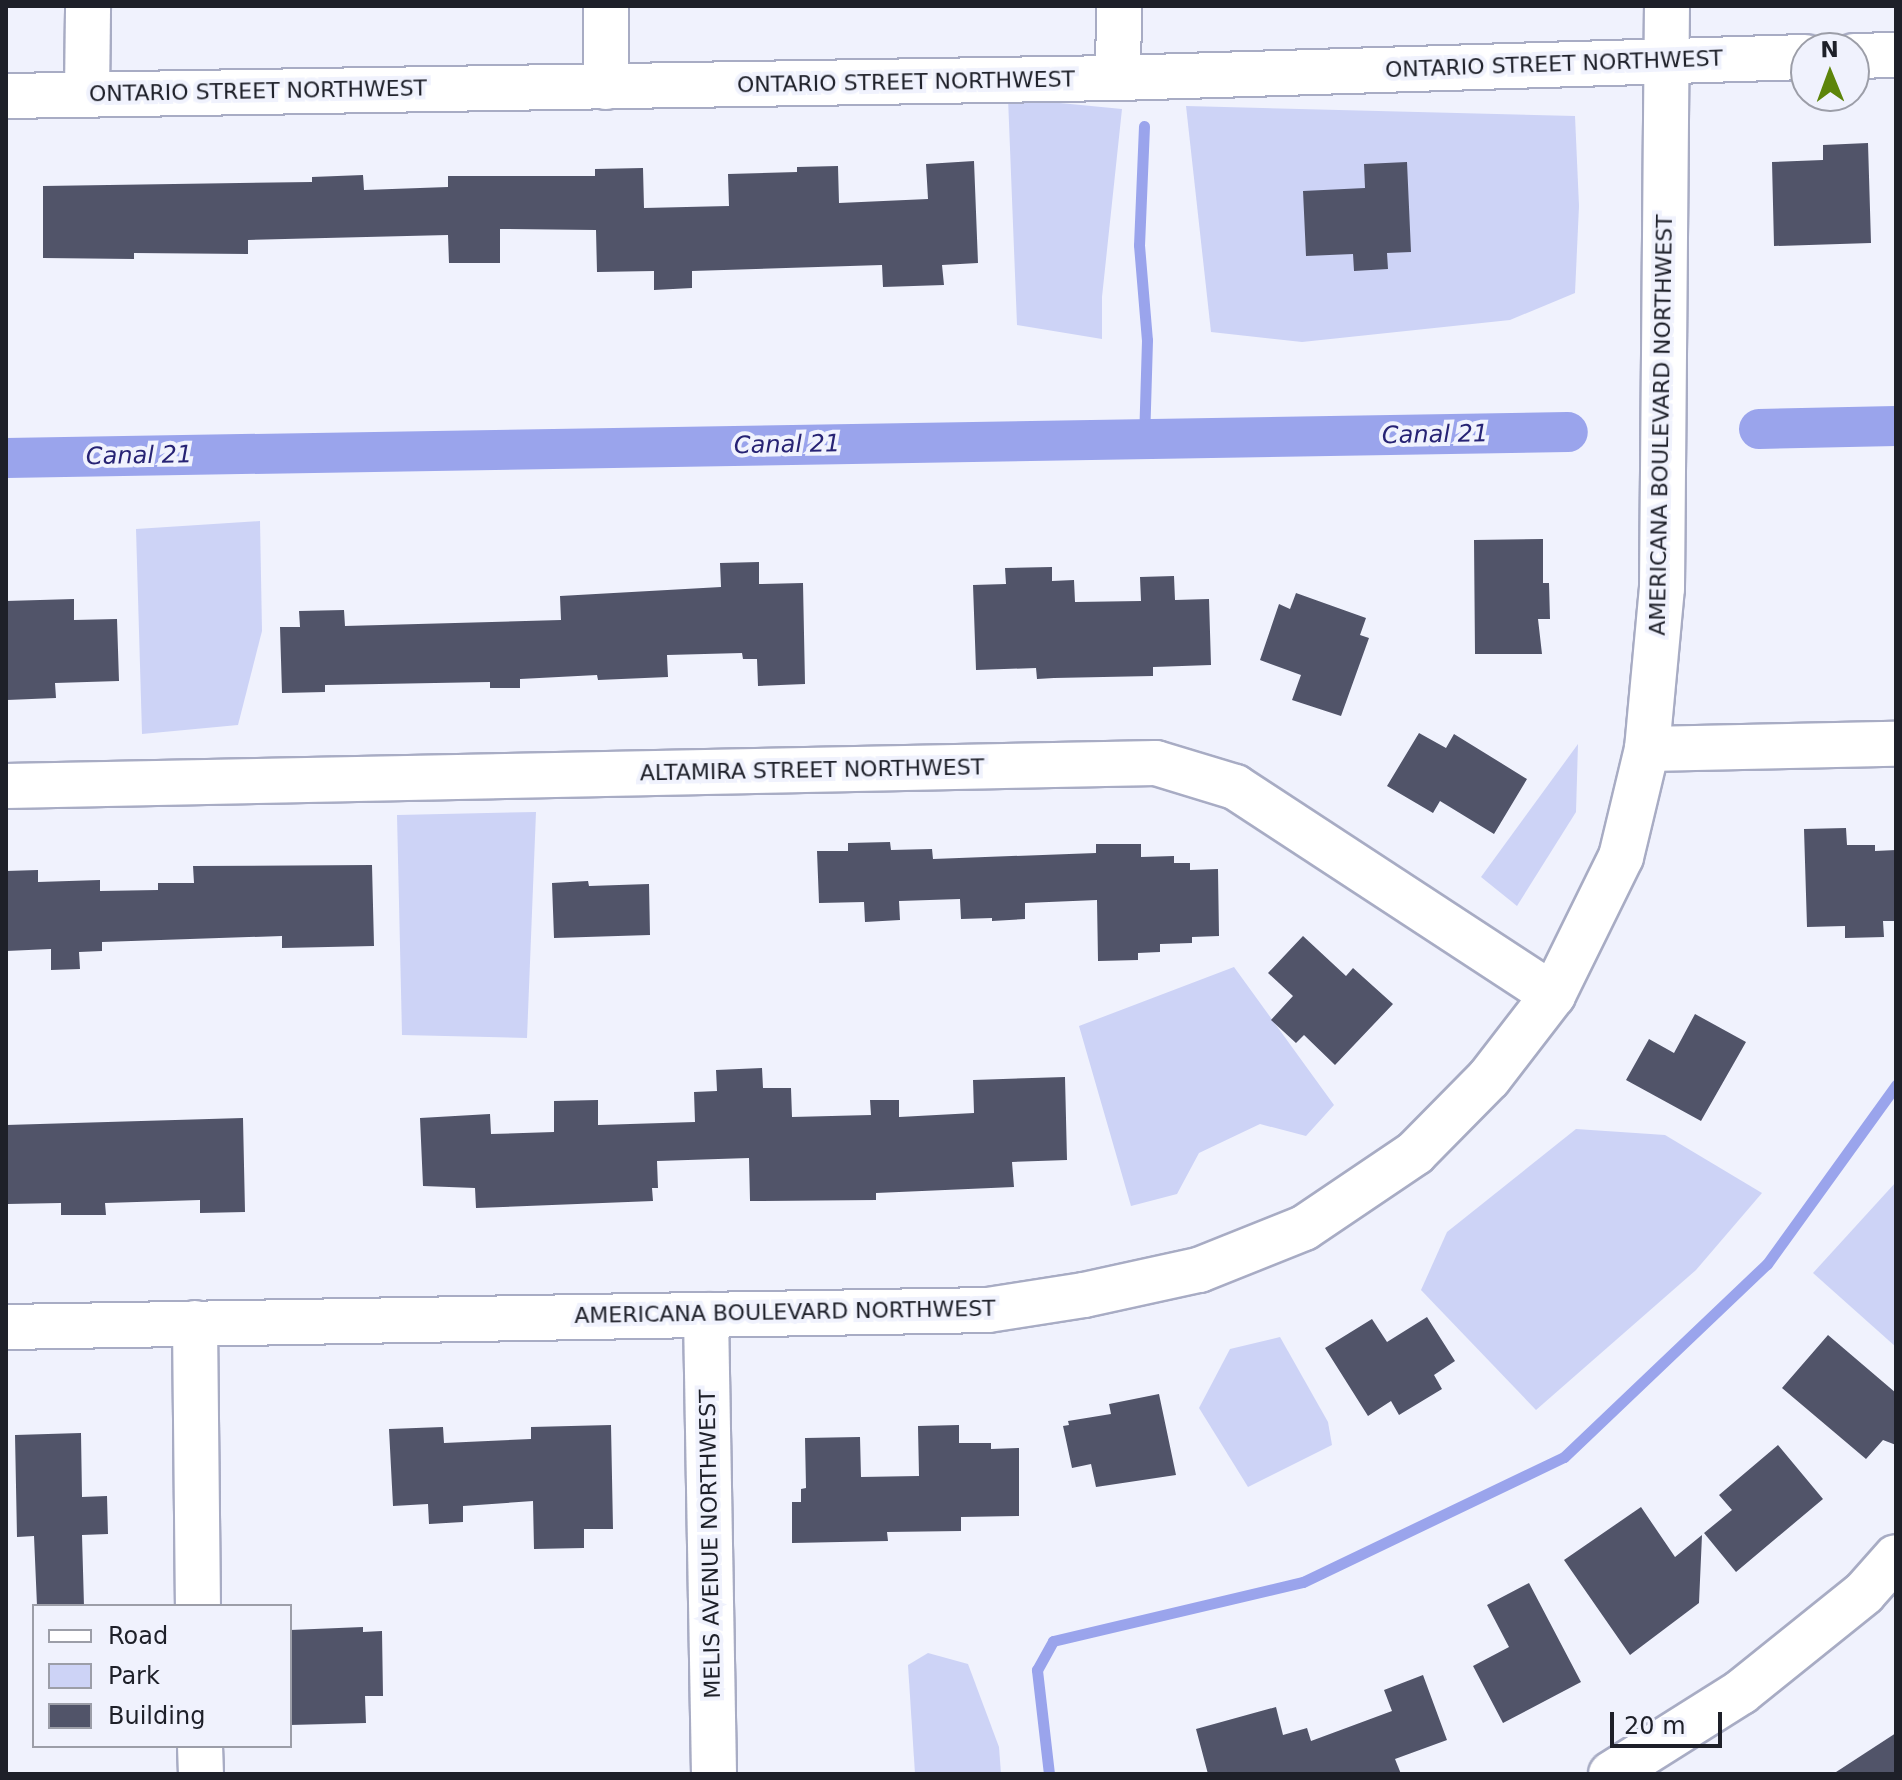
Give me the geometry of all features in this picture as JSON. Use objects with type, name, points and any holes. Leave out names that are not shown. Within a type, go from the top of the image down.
[{"type":"street","points":[[87,93],[88,6]]},
{"type":"street","points":[[606,6],[606,87]]},
{"type":"street","points":[[1118,78],[1119,6]]},
{"type":"street","name":"AMERICANA BOULEVARD NORTHWEST","points":[[6,1327],[988,1310],[1084,1295],[1199,1270],[1304,1228],[1415,1153],[1489,1078],[1553,995],[1621,857],[1647,749],[1662,588],[1667,6]]},
{"type":"street","points":[[1870,56],[1896,55]]},
{"type":"street","name":"ONTARIO STREET NORTHWEST","points":[[6,96],[1118,78],[1790,57]]},
{"type":"street","points":[[1647,749],[1896,744]]},
{"type":"street","name":"ALTAMIRA STREET NORTHWEST","points":[[6,786],[1156,763],[1235,787],[1553,995]]},
{"type":"street","name":"MELIS AVENUE NORTHWEST","points":[[706,1315],[714,1774]]},
{"type":"street","points":[[195,1323],[198,1604]]},
{"type":"street","points":[[1611,1774],[1741,1692],[1864,1593],[1896,1557]]},
{"type":"street","points":[[200,1748],[201,1774]]},
{"type":"green space","points":[[1008,98],[1122,109],[1102,297],[1102,339],[1017,325]]},
{"type":"green space","points":[[1186,106],[1575,116],[1579,206],[1575,293],[1510,320],[1302,342],[1211,332]]},
{"type":"green space","points":[[260,521],[262,631],[238,725],[142,734],[136,529]]},
{"type":"green space","points":[[1578,744],[1576,812],[1517,906],[1481,877]]},
{"type":"green space","points":[[536,812],[527,1038],[402,1035],[397,815]]},
{"type":"green space","points":[[1234,967],[1334,1105],[1306,1136],[1260,1124],[1199,1153],[1177,1194],[1131,1206],[1079,1026]]},
{"type":"green space","points":[[1576,1129],[1665,1135],[1762,1193],[1696,1270],[1536,1410],[1421,1290],[1447,1232]]},
{"type":"green space","points":[[1896,1182],[1896,1347],[1813,1273]]},
{"type":"green space","points":[[1280,1337],[1328,1422],[1332,1445],[1248,1487],[1199,1408],[1230,1349]]},
{"type":"green space","points":[[928,1653],[968,1664],[999,1747],[1001,1774],[915,1774],[908,1665]]},
{"type":"building","points":[[1868,143],[1871,243],[1774,246],[1772,162],[1823,160],[1823,145]]},
{"type":"building","points":[[974,161],[978,263],[942,265],[944,285],[883,287],[882,265],[692,271],[692,288],[654,290],[654,271],[597,272],[596,230],[500,229],[500,263],[449,263],[448,235],[248,240],[248,254],[134,253],[134,259],[43,258],[43,186],[312,182],[312,177],[363,175],[364,190],[448,187],[448,176],[595,176],[595,169],[643,168],[644,208],[729,206],[728,174],[797,172],[797,167],[838,166],[839,203],[928,199],[926,164]]},
{"type":"building","points":[[1407,162],[1411,252],[1387,253],[1388,269],[1354,271],[1353,254],[1306,256],[1303,191],[1365,188],[1364,164]]},
{"type":"building","points":[[1543,539],[1543,583],[1549,583],[1550,619],[1538,619],[1542,654],[1475,654],[1474,540]]},
{"type":"building","points":[[759,562],[759,584],[803,583],[805,684],[758,686],[757,659],[743,659],[742,653],[667,655],[668,677],[598,680],[597,675],[520,679],[520,688],[490,688],[490,682],[325,685],[325,692],[282,693],[280,627],[300,627],[299,611],[344,610],[345,626],[561,620],[560,596],[721,587],[720,563]]},
{"type":"building","points":[[1052,567],[1052,581],[1074,580],[1075,602],[1141,601],[1140,577],[1174,576],[1175,600],[1209,599],[1211,665],[1153,667],[1153,676],[1037,679],[1036,668],[976,670],[973,585],[1006,584],[1005,568]]},
{"type":"building","points":[[1296,593],[1366,618],[1360,635],[1369,638],[1341,716],[1292,700],[1301,675],[1260,660],[1279,604],[1290,609]]},
{"type":"building","points":[[74,599],[74,620],[117,619],[119,681],[55,683],[56,698],[7,700],[6,601]]},
{"type":"building","points":[[1419,733],[1446,748],[1454,734],[1527,779],[1494,834],[1440,801],[1433,813],[1387,786]]},
{"type":"building","points":[[1846,828],[1847,845],[1875,845],[1875,851],[1896,850],[1896,921],[1883,921],[1884,937],[1845,938],[1845,926],[1807,927],[1804,829]]},
{"type":"building","points":[[890,842],[891,850],[932,849],[933,859],[1096,853],[1096,844],[1141,844],[1141,857],[1174,856],[1174,863],[1190,863],[1190,870],[1218,869],[1219,936],[1192,937],[1192,943],[1160,944],[1160,952],[1138,953],[1138,960],[1098,961],[1097,900],[1025,903],[1025,919],[992,921],[992,918],[961,919],[960,899],[899,901],[900,920],[865,922],[864,902],[819,903],[817,851],[848,851],[848,843]]},
{"type":"building","points":[[372,865],[374,946],[282,948],[282,936],[102,942],[102,951],[79,952],[80,969],[51,970],[51,949],[6,951],[6,871],[38,870],[38,882],[100,880],[100,891],[158,890],[158,883],[194,883],[193,866]]},
{"type":"building","points":[[588,881],[589,886],[649,884],[650,935],[554,938],[552,883]]},
{"type":"building","points":[[1303,936],[1346,976],[1353,968],[1393,1004],[1335,1065],[1304,1035],[1296,1043],[1271,1020],[1293,996],[1268,973]]},
{"type":"building","points":[[1695,1014],[1746,1042],[1701,1121],[1626,1080],[1649,1039],[1674,1053]]},
{"type":"building","points":[[762,1068],[763,1088],[791,1088],[792,1117],[871,1115],[870,1100],[899,1100],[899,1117],[974,1113],[973,1080],[1065,1077],[1067,1160],[1012,1162],[1014,1187],[876,1193],[876,1200],[750,1201],[749,1158],[657,1161],[658,1188],[652,1188],[653,1201],[476,1208],[475,1188],[423,1186],[420,1118],[490,1114],[491,1134],[554,1132],[554,1101],[598,1100],[598,1125],[695,1122],[694,1092],[717,1091],[716,1070]]},
{"type":"building","points":[[243,1118],[245,1212],[200,1213],[200,1200],[105,1203],[106,1215],[61,1215],[61,1203],[7,1204],[6,1125]]},
{"type":"building","points":[[1427,1317],[1455,1361],[1434,1375],[1442,1389],[1399,1415],[1391,1401],[1368,1416],[1325,1348],[1372,1319],[1387,1342]]},
{"type":"building","points":[[1828,1335],[1896,1393],[1896,1445],[1883,1440],[1866,1459],[1782,1388]]},
{"type":"building","points":[[1159,1394],[1176,1475],[1096,1487],[1091,1464],[1072,1468],[1063,1426],[1069,1425],[1068,1421],[1111,1414],[1109,1404]]},
{"type":"building","points":[[611,1425],[613,1529],[584,1529],[584,1548],[534,1549],[533,1501],[463,1506],[463,1522],[429,1524],[428,1504],[393,1506],[389,1429],[443,1427],[444,1443],[531,1439],[531,1427]]},
{"type":"building","points":[[959,1425],[959,1443],[991,1443],[991,1449],[1019,1448],[1019,1516],[961,1517],[961,1531],[887,1532],[888,1541],[792,1543],[792,1502],[801,1502],[801,1489],[806,1488],[805,1438],[860,1437],[861,1477],[919,1476],[918,1426]]},
{"type":"building","points":[[81,1433],[82,1497],[107,1496],[108,1534],[82,1535],[84,1604],[37,1604],[34,1536],[17,1537],[15,1435]]},
{"type":"building","points":[[1778,1445],[1823,1499],[1736,1572],[1704,1533],[1732,1510],[1719,1495]]},
{"type":"building","points":[[1641,1507],[1675,1557],[1702,1535],[1699,1603],[1630,1655],[1564,1560]]},
{"type":"building","points":[[1529,1583],[1581,1682],[1503,1723],[1473,1666],[1509,1647],[1487,1605]]},
{"type":"building","points":[[363,1627],[363,1632],[382,1631],[383,1696],[365,1696],[366,1723],[292,1725],[292,1630]]},
{"type":"building","points":[[1423,1675],[1447,1740],[1395,1759],[1401,1774],[1208,1774],[1196,1729],[1276,1707],[1283,1735],[1307,1728],[1311,1741],[1392,1711],[1384,1690]]},
{"type":"building","points":[[1896,1733],[1896,1774],[1833,1774]]},
{"type":"waterway","points":[[1144,126],[1139,245],[1147,340],[1144,439]]},
{"type":"waterway","name":"Canal 21","points":[[1759,429],[1896,426]]},
{"type":"waterway","name":"Canal 21","points":[[6,458],[1568,432]]},
{"type":"waterway","points":[[1049,1774],[1037,1670],[1053,1641],[1303,1582],[1564,1457],[1767,1264],[1896,1085]]}]
